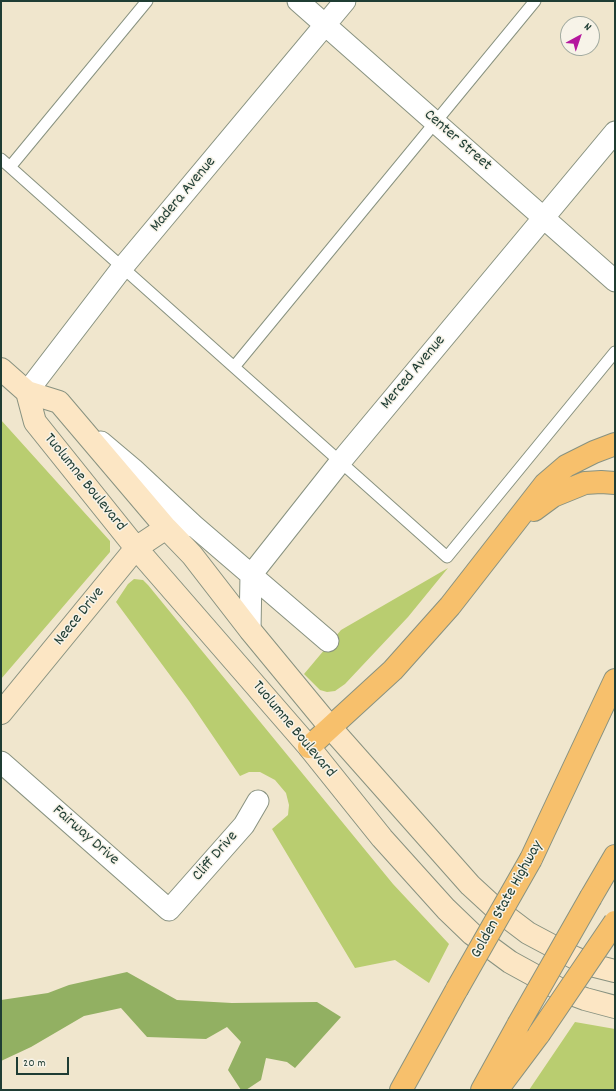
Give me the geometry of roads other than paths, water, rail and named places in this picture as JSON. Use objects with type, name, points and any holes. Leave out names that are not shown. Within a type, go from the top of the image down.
[{"type":"highway","points":[[309,747],[393,670],[450,606],[545,484],[566,466],[594,452],[615,444]]},
{"type":"highway","points":[[515,524],[553,496],[572,488],[586,483],[615,483]]},
{"type":"highway","points":[[531,859],[615,680]]},
{"type":"highway","name":"Golden State Highway","points":[[401,1090],[615,710]]},
{"type":"highway","points":[[482,1090],[615,856]]},
{"type":"highway","points":[[497,1090],[539,1034],[615,922]]},
{"type":"main road","name":"Tuolumne Boulevard","points":[[1,369],[28,392],[59,402],[166,528],[192,555],[250,630],[330,727],[470,885],[495,908],[528,933],[575,958],[595,966],[615,971]]},
{"type":"main road","name":"Tuolumne Boulevard","points":[[28,392],[35,422],[136,548],[309,747],[382,838],[446,909],[472,934],[510,962],[561,990],[585,999],[615,1007]]},
{"type":"main road","name":"Neece Drive","points":[[1,713],[136,548],[166,528]]},
{"type":"street","name":"Center Street","points":[[298,1],[615,281]]},
{"type":"street","name":"Madera Avenue","points":[[28,392],[122,268],[345,1]]},
{"type":"street","name":"Merced Avenue","points":[[251,575],[340,461],[615,132]]},
{"type":"street","name":"Tuolumne Boulevard","points":[[74,419],[132,468],[192,525],[328,641]]},
{"type":"street","points":[[166,528],[192,525]]},
{"type":"street","points":[[250,630],[251,575]]},
{"type":"street","name":"Fairway Drive","points":[[1,762],[169,910]]},
{"type":"street","name":"Cliff Drive","points":[[169,910],[244,825],[258,801]]},
{"type":"lane","points":[[147,1],[5,163],[446,557],[615,352]]},
{"type":"lane","points":[[234,367],[536,1]]}]
